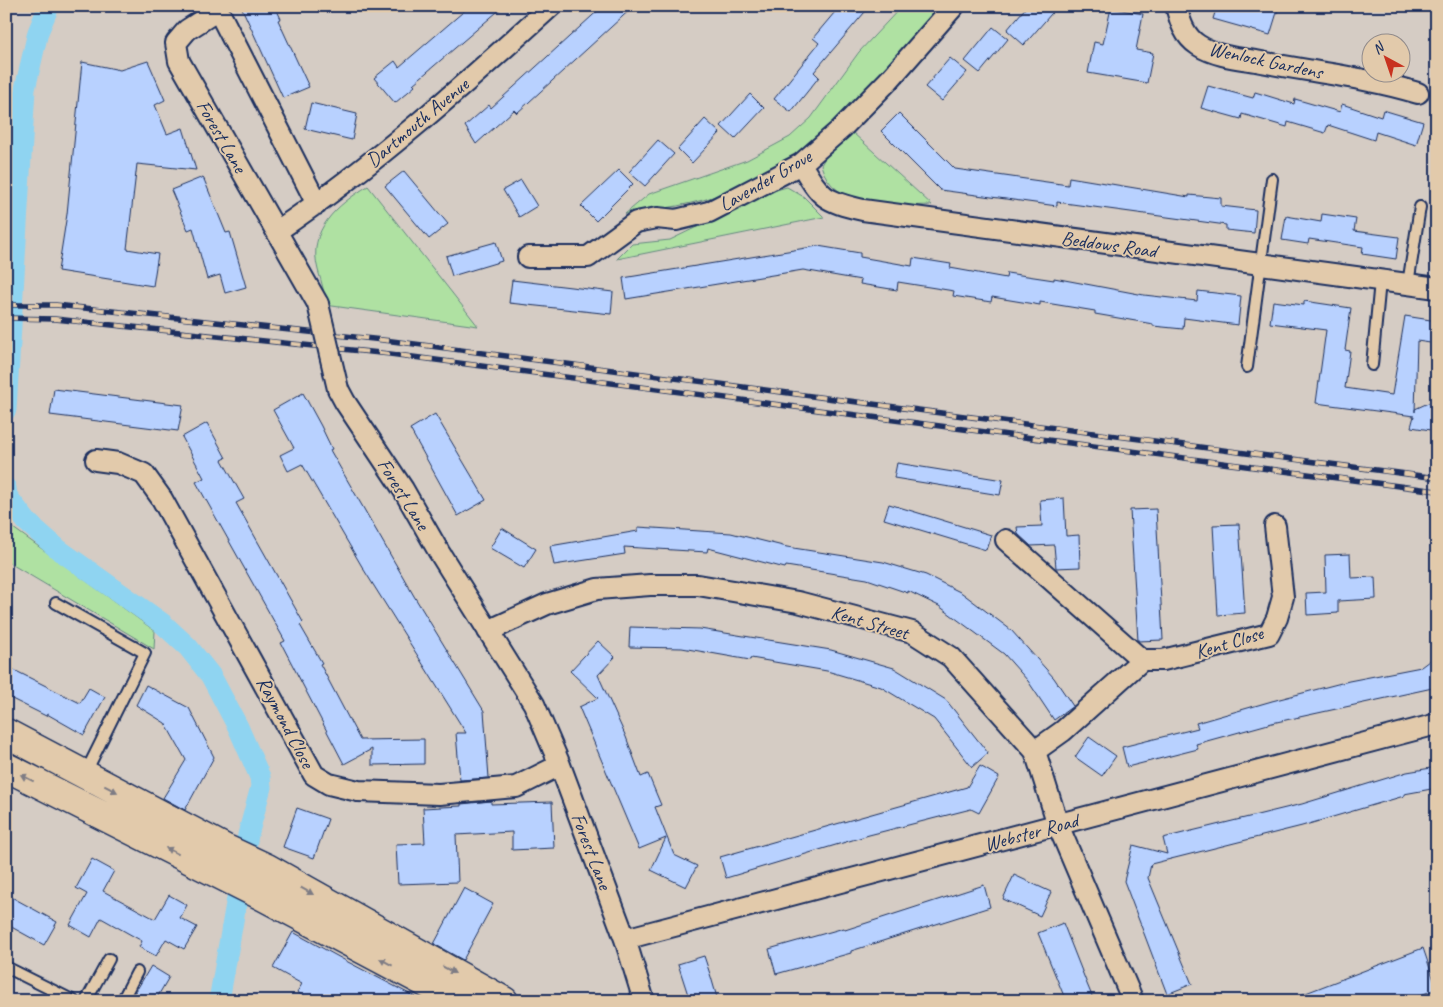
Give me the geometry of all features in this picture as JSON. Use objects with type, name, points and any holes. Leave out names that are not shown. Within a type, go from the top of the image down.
[{"type":"main road","points":[[6,733],[224,848],[265,867],[354,931],[468,996],[504,1001]]},
{"type":"main road","points":[[6,767],[262,896],[354,931]]},
{"type":"street","name":"Dartmouth Avenue","points":[[277,231],[317,204],[481,69],[551,6]]},
{"type":"street","name":"Lavender Grove","points":[[528,257],[588,257],[636,222],[657,218],[676,220],[709,212],[801,164],[841,129],[889,80],[954,6]]},
{"type":"street","name":"Wenlock Gardens","points":[[1176,6],[1187,36],[1197,45],[1213,53],[1291,68],[1360,75]]},
{"type":"street","name":"Forest Lane","points":[[317,204],[217,8],[187,30],[176,42],[179,61],[318,304],[338,389],[345,402],[403,489],[534,704],[560,765],[625,939],[644,1001]]},
{"type":"street","name":"Wenlock Gardens","points":[[1393,82],[1418,92]]},
{"type":"street","name":"Beddows Road","points":[[801,164],[817,191],[833,203],[862,210],[1437,288]]},
{"type":"street","name":"Raymond Close","points":[[96,460],[116,472],[144,474],[162,499],[314,775],[329,784],[358,791],[439,794],[516,787],[560,765]]},
{"type":"street","name":"Kent Close","points":[[1142,660],[1163,660],[1268,634],[1283,597],[1275,526]]},
{"type":"street","points":[[1006,540],[1142,660],[1062,731],[1035,751]]},
{"type":"street","name":"Kent Street","points":[[488,631],[547,604],[597,589],[650,585],[698,585],[798,602],[912,632],[951,656],[1035,751],[1058,825],[1133,1001]]},
{"type":"street","name":"Webster Road","points":[[625,939],[1437,724]]},
{"type":"lane","points":[[1247,368],[1272,179]]},
{"type":"lane","points":[[1408,284],[1420,207]]},
{"type":"lane","points":[[1372,365],[1380,281]]},
{"type":"lane","points":[[56,603],[145,653],[85,775]]},
{"type":"lane","points":[[86,1001],[109,959]]},
{"type":"lane","points":[[6,967],[74,1001]]},
{"type":"lane","points":[[122,1001],[137,972]]},
{"type":"green space","points":[[902,6],[943,6],[847,112],[792,157],[762,175],[716,196],[678,206],[625,214],[649,194],[747,160],[790,137],[811,118],[859,52]]},
{"type":"green space","points":[[852,132],[932,205],[883,205],[851,198],[838,190],[828,180],[821,165],[831,147]]},
{"type":"green space","points":[[368,186],[478,326],[325,305],[316,256],[317,243],[321,231],[327,220],[336,210],[356,193]]},
{"type":"green space","points":[[787,187],[804,197],[824,217],[617,259],[632,244],[670,240],[769,192]]},
{"type":"green space","points":[[6,517],[9,525],[155,631],[154,649],[6,561]]},
{"type":"building","points":[[241,6],[275,6],[281,19],[278,20],[309,87],[283,98]]},
{"type":"building","points":[[470,6],[504,6],[413,84],[415,86],[395,103],[374,78],[395,61],[399,67]]},
{"type":"building","points":[[603,6],[634,6],[517,113],[514,110],[476,144],[465,126],[489,105],[491,108]]},
{"type":"building","points":[[840,6],[870,6],[814,72],[819,77],[791,112],[774,99],[819,43],[813,38]]},
{"type":"building","points":[[1027,6],[1058,6],[1024,45],[1007,30]]},
{"type":"building","points":[[1217,6],[1279,6],[1270,35],[1213,19]]},
{"type":"building","points":[[1111,8],[1143,14],[1136,50],[1153,53],[1147,83],[1088,73],[1094,42],[1103,44]]},
{"type":"building","points":[[993,27],[1008,39],[980,73],[965,61]]},
{"type":"building","points":[[950,58],[967,72],[942,101],[925,87]]},
{"type":"building","points":[[148,61],[165,100],[155,105],[167,134],[183,128],[196,170],[137,164],[127,249],[158,254],[153,286],[58,271],[67,214],[82,62],[120,70]]},
{"type":"building","points":[[1208,86],[1253,98],[1255,92],[1294,104],[1295,99],[1340,112],[1342,104],[1381,117],[1383,110],[1423,122],[1416,145],[1376,132],[1374,140],[1328,125],[1325,133],[1288,122],[1287,127],[1242,114],[1241,119],[1201,108]]},
{"type":"building","points":[[750,94],[764,108],[735,139],[721,126]]},
{"type":"building","points":[[311,103],[357,114],[352,140],[305,129]]},
{"type":"building","points":[[899,113],[955,169],[1068,185],[1069,177],[1189,197],[1189,195],[1221,198],[1221,206],[1256,210],[1254,233],[1226,230],[1226,225],[1057,202],[1057,206],[940,190],[881,131]]},
{"type":"building","points":[[705,119],[720,133],[692,163],[678,149]]},
{"type":"building","points":[[658,140],[674,154],[645,186],[629,172]]},
{"type":"building","points":[[619,170],[633,184],[596,221],[581,206]]},
{"type":"building","points":[[404,171],[448,224],[429,239],[385,186]]},
{"type":"building","points":[[203,177],[226,233],[230,232],[246,287],[225,293],[220,275],[207,279],[193,228],[188,230],[171,190]]},
{"type":"building","points":[[521,180],[537,206],[519,217],[503,190]]},
{"type":"building","points":[[1322,214],[1356,219],[1354,231],[1399,237],[1396,259],[1362,254],[1363,247],[1309,239],[1308,244],[1282,240],[1286,216],[1321,222]]},
{"type":"building","points":[[496,242],[502,261],[452,276],[446,256]]},
{"type":"building","points":[[818,246],[860,253],[860,257],[912,266],[913,258],[951,264],[950,268],[1006,278],[1007,273],[1054,280],[1054,278],[1144,295],[1197,301],[1198,291],[1241,296],[1238,325],[1184,318],[1183,329],[1153,326],[1153,324],[1095,314],[1095,311],[1040,302],[1040,305],[992,297],[991,302],[953,296],[954,291],[898,282],[897,290],[860,284],[861,280],[803,270],[626,299],[623,278]]},
{"type":"building","points":[[512,280],[613,292],[611,314],[509,303]]},
{"type":"building","points":[[1273,301],[1304,305],[1304,301],[1351,308],[1345,350],[1350,351],[1345,388],[1392,395],[1405,316],[1437,321],[1437,344],[1417,341],[1415,409],[1437,399],[1437,431],[1411,427],[1414,416],[1316,403],[1326,330],[1270,323]]},
{"type":"building","points":[[54,389],[183,405],[178,431],[50,415]]},
{"type":"building","points":[[303,393],[332,449],[330,450],[414,596],[484,711],[489,778],[460,780],[456,733],[466,733],[364,570],[302,464],[288,471],[280,455],[294,448],[273,410]]},
{"type":"building","points":[[435,414],[486,500],[458,516],[410,429]]},
{"type":"building","points":[[207,423],[226,458],[222,460],[244,499],[236,503],[303,622],[300,625],[322,663],[320,664],[360,740],[424,739],[424,764],[372,765],[372,749],[344,764],[281,643],[285,641],[196,482],[204,478],[182,437]]},
{"type":"building","points":[[897,463],[1003,480],[1000,495],[894,478]]},
{"type":"building","points":[[1064,498],[1066,536],[1079,535],[1080,567],[1056,568],[1054,545],[1031,546],[1018,534],[1017,527],[1042,526],[1040,500]]},
{"type":"building","points":[[889,504],[991,535],[986,550],[884,519]]},
{"type":"building","points":[[1156,509],[1163,640],[1138,641],[1130,510]]},
{"type":"building","points":[[1239,524],[1245,613],[1218,615],[1213,525]]},
{"type":"building","points":[[638,527],[731,533],[787,547],[883,562],[926,575],[962,593],[1011,630],[1054,678],[1073,706],[1054,720],[1028,681],[1004,654],[939,606],[908,591],[908,593],[867,579],[786,566],[785,568],[708,548],[707,552],[624,547],[625,554],[554,565],[550,546],[638,531]]},
{"type":"building","points":[[502,528],[536,549],[524,568],[490,548]]},
{"type":"building","points":[[1350,554],[1351,578],[1375,577],[1376,599],[1338,601],[1338,613],[1307,615],[1306,593],[1326,592],[1325,555]]},
{"type":"building","points":[[630,627],[700,629],[831,650],[894,668],[946,700],[988,753],[972,767],[934,719],[881,687],[827,671],[751,658],[750,660],[682,648],[629,647]]},
{"type":"building","points":[[598,641],[615,657],[598,675],[626,737],[641,777],[648,774],[661,805],[655,807],[674,855],[697,866],[686,887],[651,870],[666,838],[639,849],[579,707],[598,698],[570,671]]},
{"type":"building","points":[[1437,655],[1437,687],[1272,723],[1196,744],[1198,749],[1127,767],[1122,747],[1198,728],[1196,723],[1272,701],[1349,681],[1421,667]]},
{"type":"building","points":[[6,666],[80,703],[89,688],[105,697],[84,735],[47,714],[46,716],[6,696]]},
{"type":"building","points":[[146,685],[189,708],[214,757],[185,810],[163,798],[186,760],[165,723],[136,705]]},
{"type":"building","points":[[1089,737],[1116,756],[1102,776],[1075,757]]},
{"type":"building","points":[[980,766],[999,777],[979,813],[971,809],[869,835],[726,878],[720,857],[967,787]]},
{"type":"building","points":[[1437,767],[1437,788],[1404,794],[1404,796],[1302,826],[1151,864],[1148,878],[1192,984],[1167,994],[1124,881],[1133,845],[1167,854],[1163,838],[1302,804],[1407,772]]},
{"type":"building","points":[[491,801],[491,804],[552,802],[554,848],[512,850],[512,832],[456,835],[458,882],[398,884],[396,844],[425,843],[423,808],[461,806],[461,804]]},
{"type":"building","points":[[297,808],[328,819],[314,858],[283,847]]},
{"type":"building","points":[[92,859],[114,871],[103,891],[155,919],[169,895],[187,905],[180,918],[197,927],[184,949],[166,939],[156,956],[139,947],[142,941],[101,918],[91,937],[70,925],[87,894],[76,888]]},
{"type":"building","points":[[1014,875],[1051,892],[1040,916],[1003,899]]},
{"type":"building","points":[[984,885],[990,907],[851,951],[851,953],[776,974],[769,949],[844,928],[845,930]]},
{"type":"building","points":[[464,888],[493,904],[463,960],[434,944]]},
{"type":"building","points":[[6,894],[57,922],[44,945],[6,924]]},
{"type":"building","points":[[1063,923],[1094,1001],[1066,1001],[1038,933]]},
{"type":"building","points":[[293,932],[423,1001],[311,1001],[297,992],[302,984],[273,968]]},
{"type":"building","points":[[1423,948],[1437,989],[1404,1001],[1285,1001]]},
{"type":"building","points":[[704,956],[718,1001],[690,1001],[678,964]]},
{"type":"building","points":[[151,966],[169,977],[155,1001],[130,1001]]},
{"type":"waterway","points":[[6,410],[25,89],[38,32],[49,6]]},
{"type":"waterway","points":[[6,488],[7,496],[27,522],[58,549],[162,623],[188,647],[211,676],[238,727],[260,777],[261,787],[248,835],[219,1001]]},
{"type":"railway","points":[[6,305],[56,305],[392,341],[1437,478]]},
{"type":"railway","points":[[6,318],[55,319],[390,354],[1437,491]]}]
